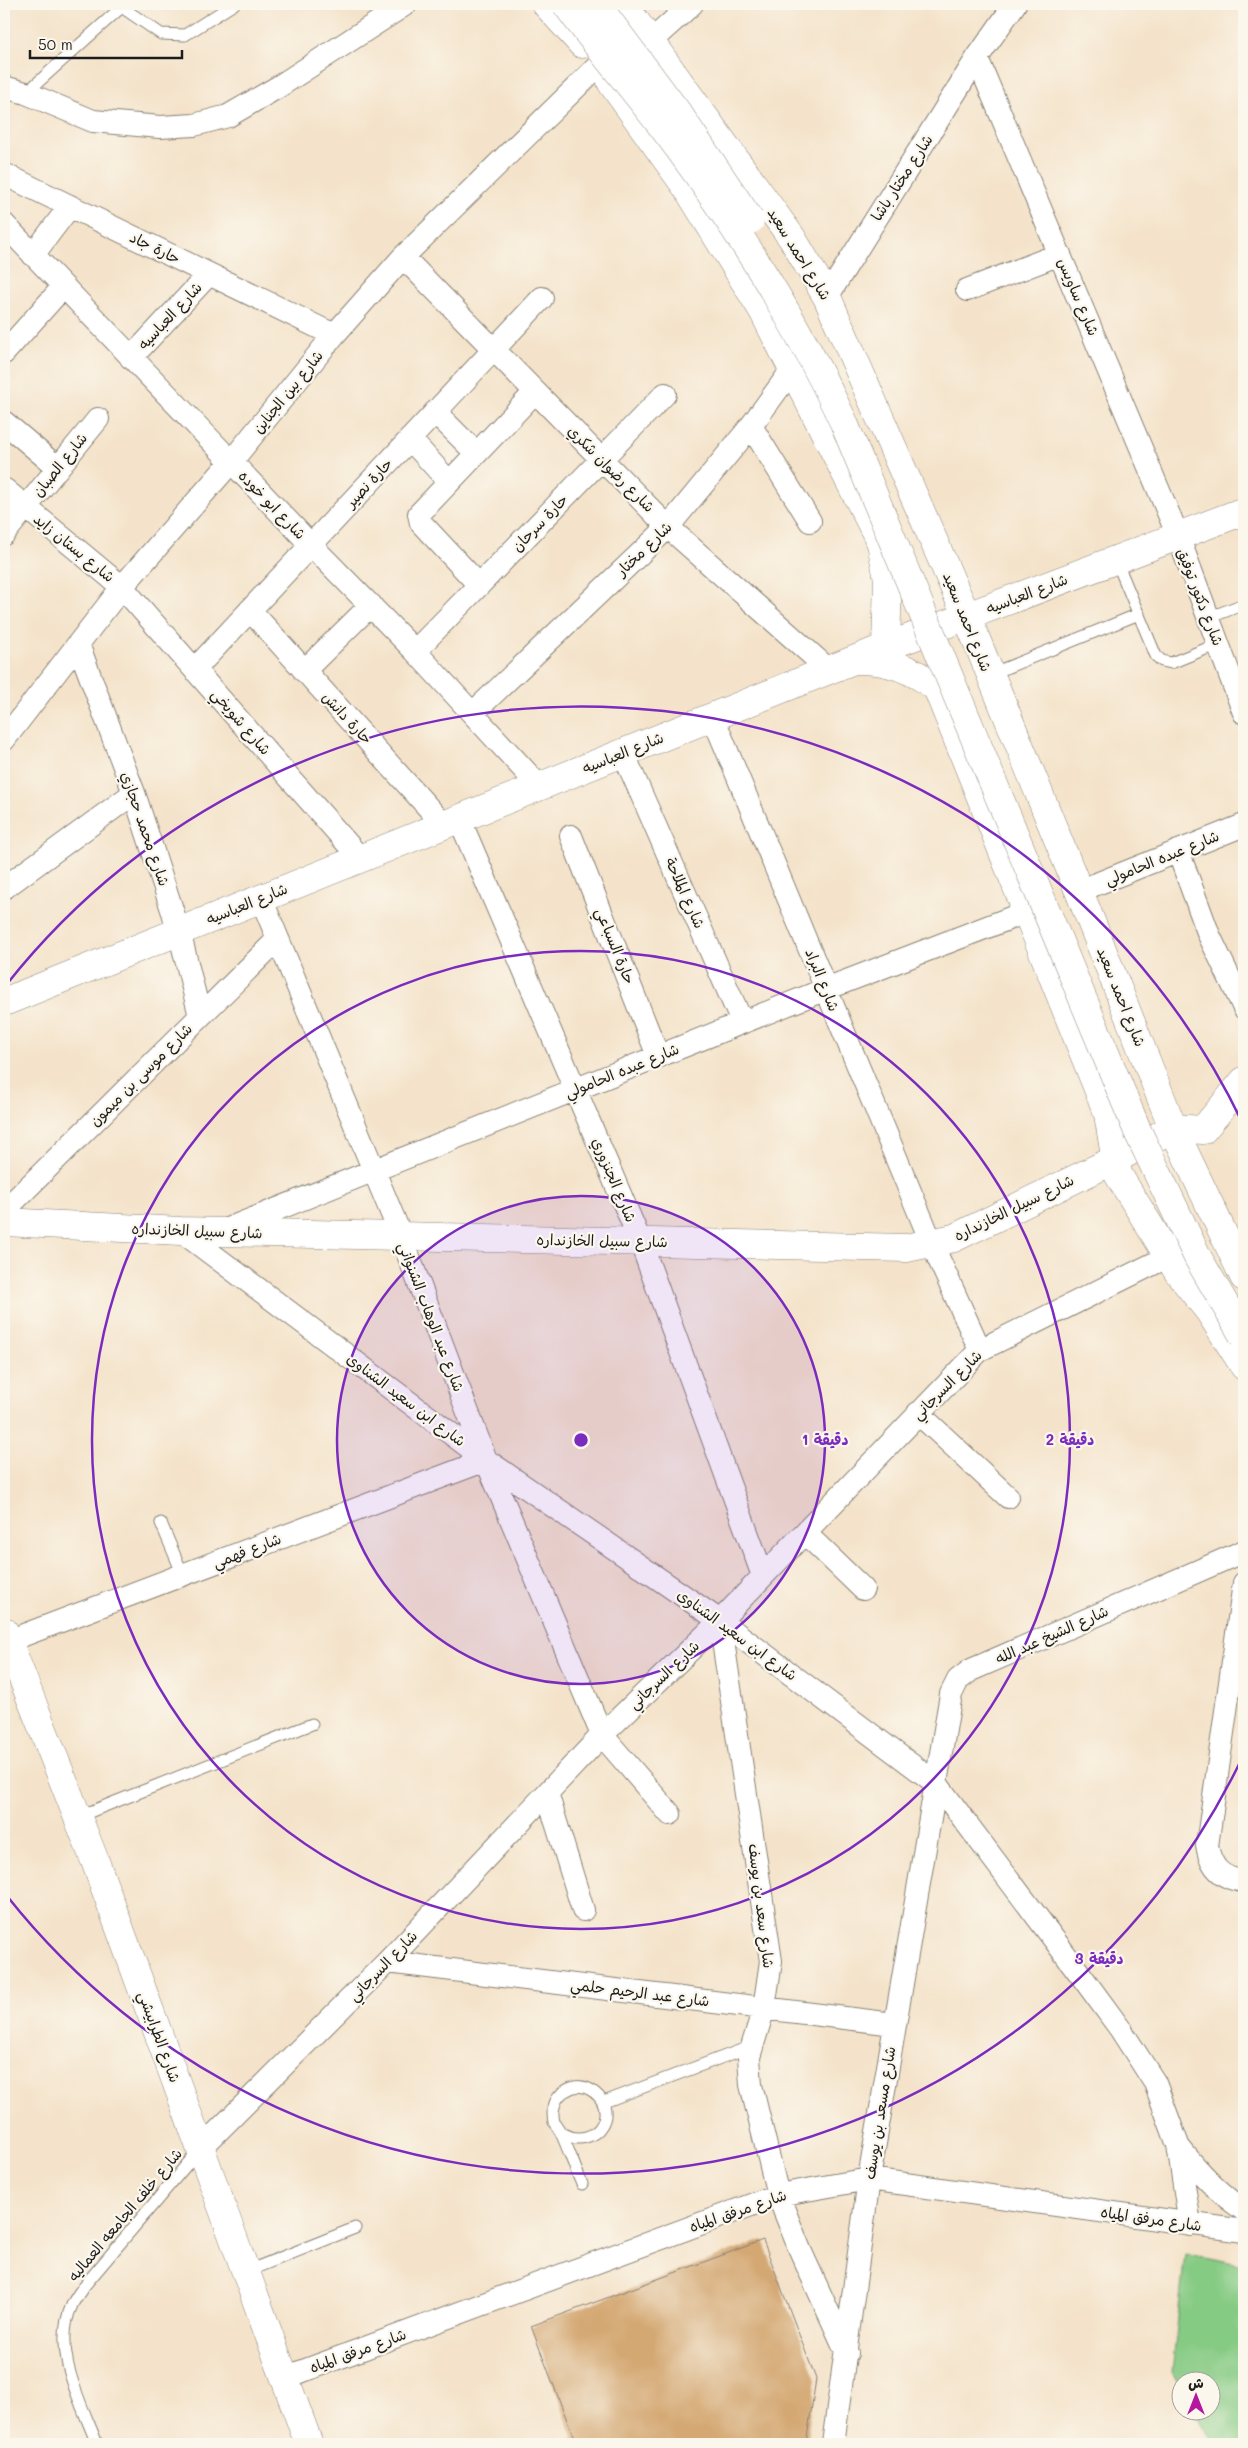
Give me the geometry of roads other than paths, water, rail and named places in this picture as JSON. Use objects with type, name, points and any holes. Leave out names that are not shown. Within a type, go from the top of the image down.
[{"type":"main road","points":[[546,4],[581,43],[698,204],[754,294],[794,367],[881,543],[888,579],[886,647]]},
{"type":"main road","points":[[566,4],[683,154],[795,325],[822,375],[848,432],[1138,1132],[1198,1258],[1244,1337]]},
{"type":"main road","points":[[596,4],[680,116],[750,220],[782,273],[833,371],[860,430],[1148,1129],[1206,1253],[1244,1322]]},
{"type":"main road","points":[[581,43],[595,44],[608,39],[616,29],[619,15],[618,4]]},
{"type":"main road","name":"شارع احمد سعيد","points":[[624,4],[792,238],[827,298],[967,617],[1079,891],[1172,1128],[1237,1251],[1244,1277]]},
{"type":"main road","points":[[601,70],[606,57],[616,44],[631,36],[649,39]]},
{"type":"main road","points":[[873,527],[894,534],[906,532],[911,523],[914,496]]},
{"type":"main road","name":"شارع العباسيه","points":[[4,1002],[886,647],[1244,511]]},
{"type":"main road","points":[[841,665],[868,660],[898,665],[912,671],[937,688],[1108,1114],[1118,1174],[1178,1272],[1209,1311],[1244,1366]]},
{"type":"main road","points":[[1172,1128],[1203,1130],[1244,1081]]},
{"type":"main road","name":"شارع سبيل الخازنداره","points":[[5,1206],[181,1231],[907,1248],[954,1238],[1116,1159],[1172,1128]]},
{"type":"main road","name":"شارع الطرابيشي","points":[[6,1636],[77,1817],[310,2444]]},
{"type":"street","points":[[4,87],[26,92],[93,121],[160,127],[194,125],[228,116],[270,92],[406,4]]},
{"type":"street","points":[[649,39],[692,4]]},
{"type":"street","name":"شارع مختار باشا","points":[[827,298],[977,58],[1014,4]]},
{"type":"street","name":"شارع ساويس","points":[[977,58],[1178,536]]},
{"type":"street","name":"شارع بين الجناين","points":[[8,726],[78,644],[122,587],[231,462],[334,335],[403,257],[601,70]]},
{"type":"street","name":"حارة جاد","points":[[4,174],[334,335]]},
{"type":"street","points":[[33,255],[70,206]]},
{"type":"street","name":"شارع ابو خوده","points":[[4,224],[311,546],[415,651],[539,786]]},
{"type":"street","points":[[967,290],[1060,254]]},
{"type":"street","name":"شارع رضوان شكري","points":[[403,257],[668,527],[841,665]]},
{"type":"street","name":"شارع العباسيه","points":[[131,358],[209,274]]},
{"type":"street","points":[[4,353],[64,287]]},
{"type":"street","name":"حارة نصير","points":[[195,669],[542,298]]},
{"type":"street","name":"شارع مختار","points":[[473,713],[668,527],[752,426],[794,367]]},
{"type":"street","points":[[479,585],[421,523],[419,514],[535,392]]},
{"type":"street","name":"حارة سرحان","points":[[415,651],[665,394]]},
{"type":"street","points":[[435,412],[476,453]]},
{"type":"street","name":"شارع الصبان","points":[[4,534],[98,419]]},
{"type":"street","points":[[4,422],[58,468]]},
{"type":"street","points":[[752,426],[810,521]]},
{"type":"street","points":[[410,439],[450,482]]},
{"type":"street","name":"شارع بستان زايد","points":[[4,489],[122,587]]},
{"type":"street","name":"شارع دكتور توفيق","points":[[1178,536],[1244,713]]},
{"type":"street","name":"شارع شويخي","points":[[122,587],[360,858]]},
{"type":"street","points":[[304,671],[371,605]]},
{"type":"street","name":"حارة دانش","points":[[250,610],[304,671],[452,822]]},
{"type":"street","name":"شارع محمد حجازي","points":[[78,644],[134,793],[179,931],[200,1016]]},
{"type":"street","name":"شارع البراد","points":[[713,716],[932,1244],[980,1350]]},
{"type":"street","name":"شارع الملاحة","points":[[628,764],[742,1022]]},
{"type":"street","points":[[4,888],[134,793]]},
{"type":"street","name":"شارع الجنزوري","points":[[452,822],[576,1090],[641,1243],[763,1576]]},
{"type":"street","name":"شارع عبده الحامولي","points":[[1079,891],[1244,825]]},
{"type":"street","name":"حارة السباعي","points":[[571,836],[658,1056]]},
{"type":"street","points":[[1178,851],[1209,935],[1244,1008]]},
{"type":"street","name":"شارع عبد الوهاب الشنواني","points":[[261,898],[401,1236],[486,1460],[602,1735],[670,1814]]},
{"type":"street","name":"شارع عبده الحامولي","points":[[220,1232],[742,1022],[1026,912]]},
{"type":"street","name":"شارع موسى بن ميمون","points":[[5,1206],[278,939]]},
{"type":"street","name":"شارع ابن سعيد الشناوى","points":[[181,1231],[486,1460],[720,1621],[937,1784],[1121,2030],[1155,2083],[1178,2145],[1190,2225]]},
{"type":"street","name":"شارع السرجاني","points":[[200,2149],[387,1962],[602,1735],[720,1621],[980,1350],[1169,1256]]},
{"type":"street","points":[[918,1413],[1008,1497]]},
{"type":"street","name":"شارع فهمي","points":[[6,1636],[183,1575],[486,1460]]},
{"type":"street","points":[[804,1533],[863,1589]]},
{"type":"street","name":"شارع الشيخ عبد الله","points":[[937,1784],[951,1694],[958,1680],[971,1670],[1244,1551]]},
{"type":"street","points":[[1244,1583],[1207,1846],[1210,1863],[1224,1875],[1244,1881]]},
{"type":"street","name":"شارع سعد بن يوسف","points":[[720,1621],[771,1961],[764,2008],[748,2057],[751,2085],[778,2195],[800,2250],[847,2353]]},
{"type":"street","name":"شارع مسعد بن يوسف","points":[[833,2444],[847,2353],[869,2179],[894,2024],[937,1784]]},
{"type":"street","points":[[547,1793],[583,1910]]},
{"type":"street","name":"شارع عبد الرحيم حلمي","points":[[387,1962],[894,2024]]},
{"type":"street","name":"شارع ابن سعيد الشناوى","points":[[1178,2145],[1202,2175],[1230,2201],[1244,2210]]},
{"type":"street","name":"شارع مرفق المياه","points":[[284,2378],[778,2195],[869,2179],[1244,2231]]},
{"type":"lane","points":[[26,92],[124,6],[161,34],[186,35],[234,4]]},
{"type":"lane","points":[[1116,560],[1156,656],[1162,661],[1171,663],[1218,644]]},
{"type":"lane","points":[[1208,618],[1244,604]]},
{"type":"lane","points":[[989,674],[1139,614]]},
{"type":"lane","points":[[161,1523],[183,1575]]},
{"type":"lane","points":[[77,1817],[312,1724]]},
{"type":"lane","points":[[604,2102],[752,2046]]},
{"type":"lane","points":[[561,2133],[572,2138],[584,2139],[594,2134],[602,2125],[606,2114],[604,2102],[596,2093],[586,2087],[574,2087],[563,2092],[555,2100],[552,2112],[554,2123],[561,2133],[582,2184]]},
{"type":"lane","name":"شارع خلف الجامعه العماليه","points":[[97,2444],[69,2370],[64,2348],[65,2326],[72,2304],[84,2286],[200,2149]]},
{"type":"lane","points":[[245,2272],[355,2228]]}]
